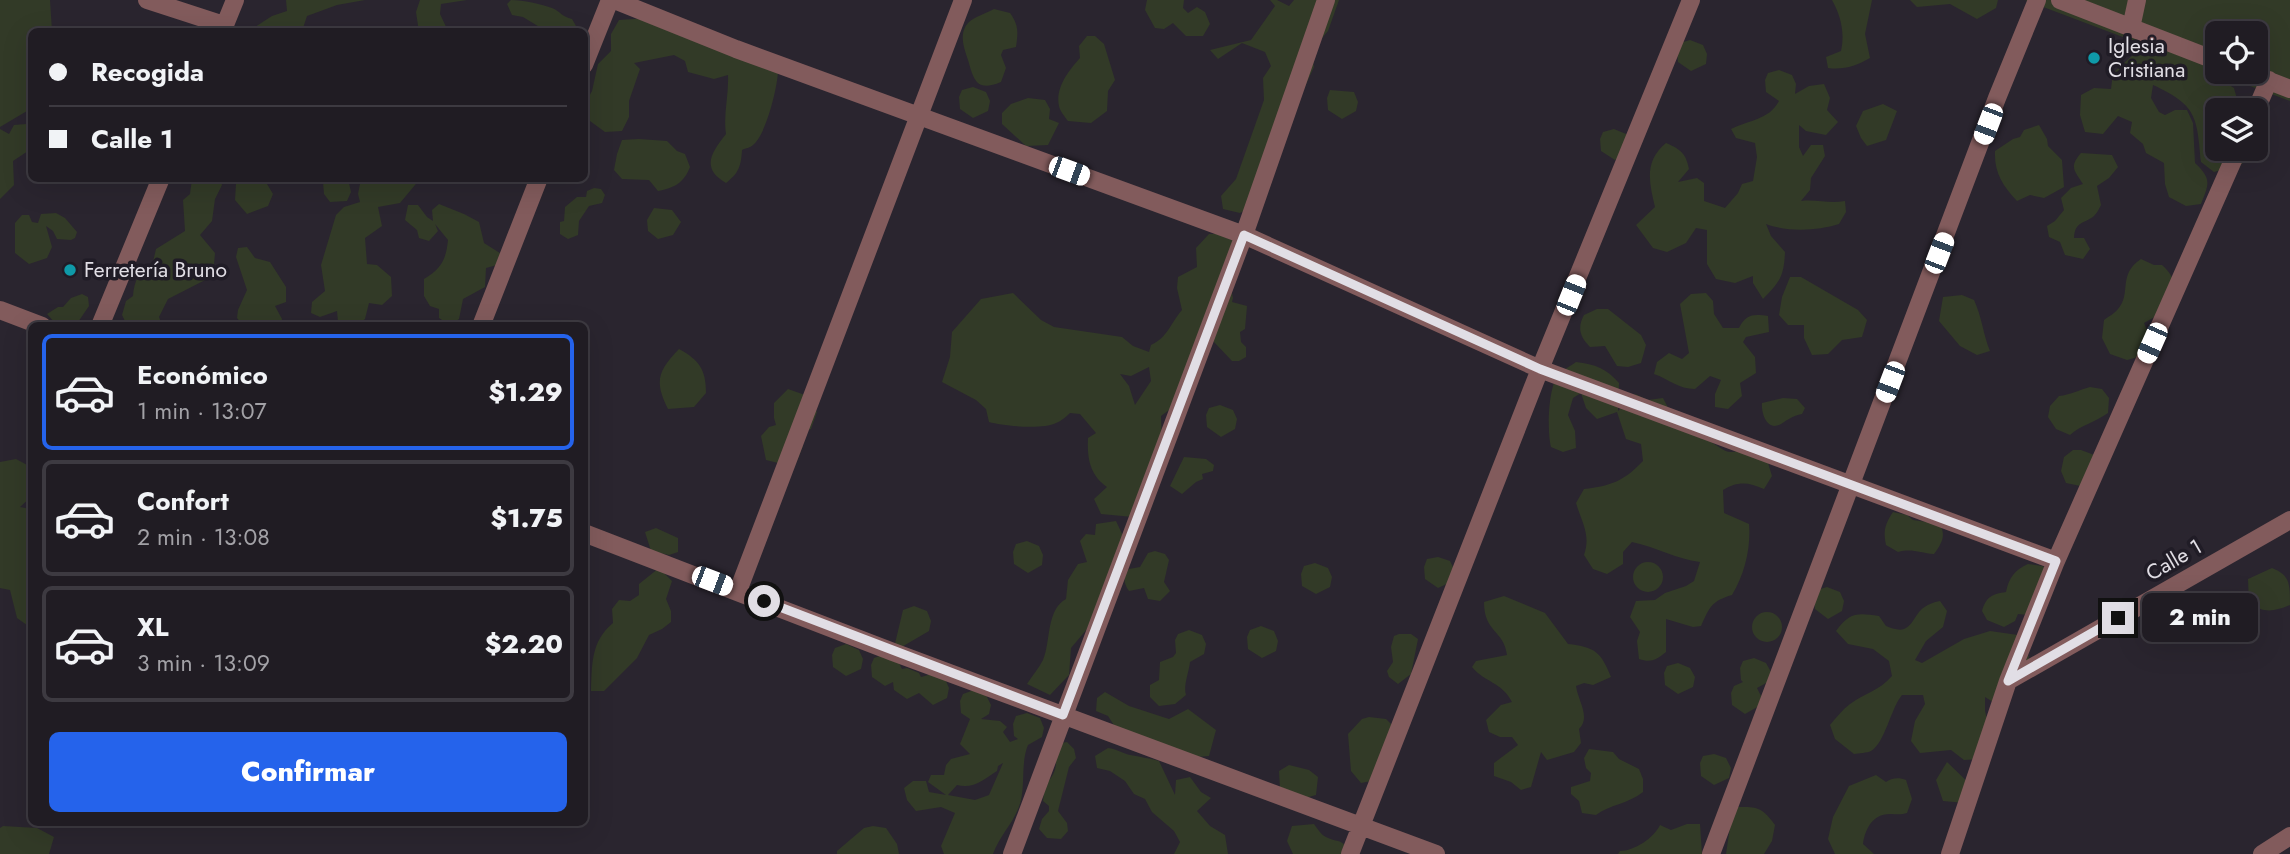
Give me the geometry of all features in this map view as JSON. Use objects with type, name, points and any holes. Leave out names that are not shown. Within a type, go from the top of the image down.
[{"type":"street","points":[[147,0],[223,28],[235,0]]},
{"type":"street","points":[[588,56],[612,0],[736,49],[1244,235],[1540,369],[2056,561]]},
{"type":"street","points":[[738,591],[963,0]]},
{"type":"street","points":[[1013,854],[1244,235],[1326,0]]},
{"type":"street","points":[[1350,854],[1540,369],[1691,0]]},
{"type":"street","points":[[1711,854],[2037,0]]},
{"type":"street","points":[[2060,0],[2205,56]]},
{"type":"street","points":[[2131,28],[2137,0]]},
{"type":"street","points":[[2261,98],[2269,80],[2290,89]]},
{"type":"street","points":[[1950,854],[2008,681],[2056,561],[2233,161]]},
{"type":"street","points":[[102,322],[159,182]]},
{"type":"street","points":[[483,322],[537,182]]},
{"type":"street","points":[[0,310],[32,322]]},
{"type":"street","name":"Calle 1","points":[[2008,681],[2290,520]]},
{"type":"street","points":[[588,535],[893,652],[1436,854]]},
{"type":"street","points":[[2262,854],[2290,836]]},
{"type":"green space","points":[[0,0],[50,0],[52,28],[28,28],[27,111],[0,127]]},
{"type":"green space","points":[[286,0],[365,0],[337,5],[307,16],[303,28],[255,28],[272,16],[287,11]]},
{"type":"green space","points":[[420,0],[467,0],[441,4],[440,14],[447,28],[418,28],[416,12]]},
{"type":"green space","points":[[511,0],[532,2],[555,9],[572,19],[576,28],[541,28],[523,17],[512,15],[507,4]]},
{"type":"green space","points":[[1147,0],[1184,0],[1183,8],[1188,13],[1197,7],[1205,12],[1210,24],[1203,36],[1186,36],[1173,23],[1164,29],[1155,28],[1145,10]]},
{"type":"green space","points":[[1270,0],[1277,0],[1289,6],[1294,0],[1339,0],[1328,31],[1311,51],[1314,67],[1289,121],[1288,135],[1255,205],[1240,213],[1223,209],[1221,196],[1236,179],[1264,100],[1263,78],[1271,66],[1265,52],[1242,43],[1218,59],[1210,50],[1251,40],[1275,6]]},
{"type":"green space","points":[[1832,0],[1872,0],[1865,34],[1870,58],[1850,67],[1828,68],[1826,57],[1841,51],[1843,38],[1840,18]]},
{"type":"green space","points":[[1910,0],[1998,0],[1996,8],[1977,19],[1950,4],[1917,7]]},
{"type":"green space","points":[[2025,0],[2290,0],[2290,101],[2245,84],[2268,84],[2268,21],[2205,21],[2205,84],[2227,84],[2234,88],[2237,98],[2205,98],[2205,161],[2244,161],[2242,164],[2214,172],[2201,162],[2196,123],[2192,114],[2178,99],[2153,85],[2151,98],[2159,112],[2165,115],[2175,110],[2187,110],[2193,123],[2195,163],[2204,173],[2207,182],[2201,204],[2186,206],[2169,197],[2164,163],[2146,153],[2143,144],[2130,133],[2132,122],[2118,116],[2103,134],[2085,132],[2080,115],[2081,95],[2094,88],[2111,89],[2113,73],[2144,45]]},
{"type":"green space","points":[[994,9],[1010,13],[1016,25],[1017,37],[1016,47],[1003,50],[1001,55],[1006,68],[1001,82],[987,86],[978,83],[972,74],[963,36],[969,22]]},
{"type":"green space","points":[[649,18],[778,70],[767,121],[758,140],[742,150],[738,169],[726,183],[713,172],[711,160],[716,147],[726,134],[728,75],[714,79],[688,72],[685,61],[674,55],[634,63],[640,69],[629,101],[629,117],[622,131],[605,132],[590,121],[588,98],[598,64],[611,51],[611,34],[619,20]]},
{"type":"green space","points":[[1087,36],[1095,36],[1104,44],[1115,80],[1108,91],[1107,111],[1091,123],[1068,121],[1060,108],[1059,93],[1067,74],[1080,58],[1079,46]]},
{"type":"green space","points":[[1690,40],[1703,45],[1707,54],[1706,64],[1691,71],[1678,62],[1677,50],[1680,43]]},
{"type":"green space","points":[[1779,70],[1792,75],[1796,84],[1795,94],[1809,86],[1824,84],[1830,98],[1827,110],[1838,122],[1826,135],[1806,131],[1799,125],[1799,147],[1803,156],[1811,145],[1823,145],[1825,156],[1811,178],[1810,190],[1801,201],[1845,201],[1846,212],[1839,224],[1821,228],[1802,230],[1766,224],[1771,236],[1785,252],[1780,278],[1763,299],[1753,283],[1753,276],[1735,283],[1716,279],[1707,264],[1707,230],[1696,228],[1686,243],[1667,252],[1653,248],[1636,225],[1655,207],[1650,181],[1651,165],[1666,143],[1682,152],[1688,164],[1689,169],[1678,182],[1697,178],[1704,183],[1704,201],[1725,208],[1742,184],[1753,181],[1757,157],[1755,143],[1736,138],[1731,129],[1764,116],[1775,107],[1779,101],[1766,92],[1765,80],[1768,73]]},
{"type":"green space","points":[[973,87],[986,92],[990,101],[988,111],[973,118],[960,109],[959,97],[962,90]]},
{"type":"green space","points":[[1330,90],[1354,92],[1358,102],[1356,111],[1342,119],[1328,110],[1327,98]]},
{"type":"green space","points":[[1028,98],[1045,100],[1050,109],[1049,119],[1059,123],[1048,145],[1026,146],[1002,124],[1002,113],[1011,104]]},
{"type":"green space","points":[[1883,104],[1897,111],[1886,140],[1867,146],[1856,126],[1863,111]]},
{"type":"green space","points":[[14,125],[28,125],[28,151],[13,161],[14,185],[0,199],[0,129],[9,134]]},
{"type":"green space","points":[[2039,125],[2048,146],[2062,160],[2064,187],[2044,198],[2030,195],[2017,201],[2000,179],[1995,151],[2020,137],[2024,130]]},
{"type":"green space","points":[[1614,129],[1626,134],[1631,143],[1628,153],[1615,160],[1601,151],[1600,139],[1603,132]]},
{"type":"green space","points":[[622,140],[667,141],[677,151],[685,154],[690,167],[688,173],[674,186],[658,191],[649,180],[622,179],[614,170]]},
{"type":"green space","points":[[2081,153],[2112,155],[2118,167],[2109,178],[2097,186],[2101,205],[2097,212],[2076,229],[2074,238],[2084,238],[2090,249],[2083,259],[2065,255],[2060,242],[2049,237],[2047,226],[2064,210],[2061,198],[2071,188],[2083,184],[2074,168]]},
{"type":"green space","points":[[192,182],[221,182],[222,185],[215,199],[212,221],[200,235],[215,253],[213,276],[168,299],[159,317],[161,322],[126,322],[122,315],[126,301],[133,296],[138,277],[153,262],[156,249],[185,231],[183,200],[190,194]]},
{"type":"green space","points":[[266,182],[273,194],[268,206],[247,214],[235,200],[236,184]]},
{"type":"green space","points":[[323,182],[349,182],[351,192],[347,201],[330,202],[324,194]]},
{"type":"green space","points":[[360,182],[418,182],[400,203],[378,207],[382,226],[365,238],[367,264],[377,265],[391,277],[392,296],[382,305],[369,303],[365,319],[361,322],[338,322],[337,311],[320,317],[311,313],[312,302],[325,291],[321,265],[336,215],[344,207],[360,202],[358,194]]},
{"type":"green space","points":[[601,189],[605,195],[602,203],[589,206],[579,221],[578,235],[568,239],[560,234],[560,222],[564,221],[565,207],[577,197],[586,197],[587,191]]},
{"type":"green space","points":[[439,204],[479,222],[484,243],[503,255],[497,265],[486,268],[485,287],[463,299],[459,319],[454,322],[445,322],[439,318],[439,309],[430,306],[424,296],[424,279],[442,263],[448,240],[435,224],[438,231],[429,241],[419,238],[417,230],[405,220],[408,205],[418,205],[433,221],[432,210]]},
{"type":"green space","points":[[654,208],[672,210],[681,222],[673,235],[658,239],[648,231],[647,220]]},
{"type":"green space","points":[[56,213],[65,218],[77,232],[75,238],[57,239],[53,231],[46,226],[52,247],[47,258],[29,264],[15,253],[15,223],[22,215],[29,215],[32,222],[38,223],[41,214]]},
{"type":"green space","points":[[1209,234],[1218,234],[1239,243],[1229,279],[1232,302],[1247,306],[1245,329],[1240,332],[1241,342],[1246,347],[1246,357],[1232,361],[1214,342],[1212,335],[1177,404],[1161,416],[1162,446],[1133,517],[1101,514],[1094,499],[1107,487],[1093,472],[1088,453],[1088,438],[1096,433],[1080,414],[1070,413],[1058,422],[1033,427],[989,422],[986,409],[976,400],[942,382],[950,357],[952,332],[981,299],[1013,293],[1041,320],[1054,327],[1122,337],[1133,346],[1149,352],[1151,345],[1165,334],[1182,310],[1177,288],[1178,277],[1197,267],[1196,248]],"holes":[[[1149,367],[1151,381],[1135,405],[1129,386],[1120,374],[1131,376]]]},
{"type":"green space","points":[[247,247],[255,258],[270,262],[286,287],[286,302],[275,306],[282,322],[240,322],[237,318],[247,290],[236,257],[238,248]]},
{"type":"green space","points":[[2141,259],[2154,265],[2162,265],[2171,275],[2174,285],[2167,310],[2144,323],[2151,340],[2149,354],[2127,360],[2110,354],[2102,338],[2104,320],[2122,303],[2129,271]]},
{"type":"green space","points":[[1790,277],[1801,277],[1858,310],[1867,320],[1862,337],[1842,340],[1828,354],[1812,355],[1804,338],[1804,325],[1788,325],[1779,315],[1782,297]]},
{"type":"green space","points":[[1706,293],[1713,301],[1714,314],[1723,328],[1739,328],[1750,316],[1768,316],[1769,332],[1746,337],[1743,342],[1755,357],[1756,373],[1740,383],[1742,396],[1728,409],[1715,407],[1715,394],[1721,380],[1710,376],[1695,389],[1689,389],[1654,374],[1657,362],[1669,353],[1682,359],[1689,353],[1680,304],[1691,294]]},
{"type":"green space","points":[[82,294],[88,297],[89,306],[78,322],[54,322],[47,314],[63,307],[71,298]]},
{"type":"green space","points":[[1962,295],[1974,300],[1990,351],[1977,355],[1960,346],[1939,321],[1943,297]]},
{"type":"green space","points":[[1597,309],[1608,309],[1641,335],[1646,345],[1641,363],[1628,367],[1617,366],[1605,346],[1590,347],[1582,336],[1581,324],[1584,315]]},
{"type":"green space","points":[[679,349],[700,366],[705,378],[706,393],[694,407],[668,409],[661,391],[660,377],[666,364]]},
{"type":"green space","points":[[1576,362],[1600,368],[1619,383],[1618,411],[1635,394],[1648,400],[1663,398],[1679,429],[1704,438],[1729,452],[1748,447],[1765,453],[1772,476],[1764,489],[1743,484],[1723,490],[1724,513],[1749,524],[1744,569],[1732,595],[1712,605],[1701,626],[1693,627],[1666,619],[1666,652],[1653,660],[1639,659],[1637,641],[1640,632],[1630,617],[1636,601],[1655,600],[1665,593],[1686,586],[1694,581],[1700,562],[1632,542],[1623,552],[1623,564],[1607,574],[1593,569],[1584,555],[1586,535],[1576,503],[1584,489],[1616,481],[1643,461],[1641,444],[1626,439],[1617,412],[1597,419],[1586,408],[1581,393],[1573,398],[1568,415],[1575,431],[1576,448],[1563,452],[1551,447],[1549,421],[1552,390],[1558,375]]},
{"type":"green space","points":[[2090,387],[2102,389],[2109,398],[2108,413],[2070,435],[2056,429],[2048,417],[2050,406],[2059,396]]},
{"type":"green space","points":[[788,389],[805,395],[817,412],[811,429],[797,434],[803,446],[797,461],[786,465],[766,460],[761,436],[769,427],[776,425],[774,403]]},
{"type":"green space","points":[[1783,398],[1797,399],[1805,408],[1802,414],[1776,426],[1769,424],[1764,416],[1762,403]]},
{"type":"green space","points":[[1220,405],[1233,410],[1237,419],[1235,429],[1221,437],[1207,427],[1206,415],[1209,408]]},
{"type":"green space","points":[[2073,450],[2097,456],[2090,488],[2066,483],[2061,471],[2064,457]]},
{"type":"green space","points":[[1184,457],[1206,459],[1214,465],[1213,471],[1202,474],[1203,479],[1182,494],[1170,486]]},
{"type":"green space","points":[[16,459],[28,465],[28,500],[20,507],[28,508],[28,626],[17,618],[10,590],[0,588],[0,462]]},
{"type":"green space","points":[[1893,512],[1907,515],[1913,520],[1940,524],[1942,539],[1934,554],[1898,552],[1886,545],[1885,528]]},
{"type":"green space","points":[[1116,521],[1124,538],[1087,629],[1071,648],[1069,675],[1050,695],[1027,684],[1043,660],[1052,618],[1055,610],[1066,599],[1068,580],[1078,564],[1087,562],[1080,541],[1086,534],[1095,535],[1096,524]]},
{"type":"green space","points":[[656,528],[678,538],[678,552],[669,555],[651,551],[645,532]]},
{"type":"green space","points":[[1027,541],[1039,546],[1043,555],[1042,565],[1028,573],[1014,564],[1013,552],[1016,544]]},
{"type":"green space","points":[[1155,551],[1165,554],[1169,560],[1164,582],[1170,591],[1160,601],[1148,599],[1144,588],[1129,591],[1124,580],[1129,569],[1140,567],[1148,553]]},
{"type":"green space","points":[[1438,557],[1450,561],[1455,571],[1453,581],[1438,588],[1425,579],[1424,567],[1427,559]]},
{"type":"green space","points":[[1648,562],[1659,566],[1663,577],[1659,588],[1648,592],[1637,588],[1633,577],[1637,566]]},
{"type":"green space","points":[[1315,563],[1328,568],[1332,577],[1330,587],[1316,594],[1302,586],[1301,574],[1304,566]]},
{"type":"green space","points":[[2028,564],[2042,566],[2058,574],[2028,615],[2018,614],[2015,621],[2004,627],[1987,620],[1982,611],[1985,602],[1993,595],[2006,592],[2013,575]]},
{"type":"green space","points":[[659,568],[672,581],[666,599],[671,611],[671,622],[649,635],[637,658],[604,691],[591,691],[594,654],[600,637],[613,623],[612,609],[619,600],[630,601],[639,595],[639,584]]},
{"type":"green space","points":[[2272,568],[2288,581],[2290,605],[2264,610],[2249,603],[2248,579]]},
{"type":"green space","points":[[1827,587],[1840,592],[1844,601],[1842,611],[1828,619],[1815,609],[1814,597],[1817,590]]},
{"type":"green space","points":[[1504,596],[1545,613],[1568,644],[1596,652],[1611,677],[1593,685],[1584,683],[1576,686],[1584,714],[1579,729],[1581,743],[1574,752],[1547,760],[1541,752],[1531,787],[1521,790],[1511,782],[1494,776],[1494,763],[1518,745],[1512,737],[1500,737],[1489,732],[1486,720],[1501,705],[1512,702],[1503,690],[1472,667],[1476,661],[1507,655],[1502,641],[1487,620],[1484,602]]},
{"type":"green space","points":[[1940,601],[1947,611],[1943,627],[1926,641],[1915,660],[1922,663],[1964,639],[1990,631],[2018,635],[2025,647],[2029,667],[2021,682],[1993,702],[1985,697],[1985,711],[1992,740],[1981,759],[1964,760],[1951,750],[1920,753],[1911,741],[1915,721],[1925,704],[1923,695],[1902,695],[1876,747],[1869,752],[1854,754],[1835,739],[1830,725],[1850,704],[1892,676],[1889,661],[1873,649],[1848,644],[1836,631],[1850,617],[1859,614],[1879,616],[1886,626],[1904,629],[1912,623],[1920,610]]},
{"type":"green space","points":[[914,606],[927,611],[931,621],[929,631],[893,652],[903,610]]},
{"type":"green space","points":[[1767,612],[1778,616],[1782,627],[1778,638],[1767,642],[1756,638],[1752,627],[1756,616]]},
{"type":"green space","points":[[1261,626],[1274,631],[1278,641],[1276,651],[1262,658],[1248,649],[1247,637],[1250,630]]},
{"type":"green space","points":[[1189,630],[1202,635],[1206,644],[1204,654],[1190,662],[1186,695],[1175,704],[1159,706],[1150,697],[1150,685],[1159,680],[1160,662],[1176,653],[1175,640],[1178,634]]},
{"type":"green space","points":[[1411,634],[1418,639],[1411,674],[1398,684],[1389,677],[1387,671],[1393,662],[1391,647],[1394,636]]},
{"type":"green space","points":[[846,644],[859,650],[863,659],[861,669],[846,676],[833,667],[832,655],[835,648]]},
{"type":"green space","points":[[885,654],[897,659],[902,669],[907,668],[919,673],[921,677],[932,674],[945,679],[949,688],[947,698],[933,705],[919,693],[907,699],[894,690],[893,682],[885,686],[872,677],[871,665],[874,658]]},
{"type":"green space","points":[[1754,658],[1766,663],[1771,672],[1768,682],[1757,688],[1761,696],[1759,706],[1745,714],[1732,705],[1731,693],[1734,686],[1743,682],[1740,668],[1743,661]]},
{"type":"green space","points":[[1678,663],[1690,668],[1695,677],[1693,687],[1678,694],[1665,685],[1664,673],[1667,666]]},
{"type":"green space","points":[[974,690],[986,695],[991,705],[989,714],[981,719],[1000,721],[1007,727],[1003,732],[1010,742],[1018,739],[1014,736],[1013,724],[1016,716],[1027,713],[1040,718],[1044,728],[1042,737],[1028,745],[1019,808],[993,854],[944,854],[941,846],[955,813],[941,807],[916,811],[907,800],[904,788],[913,781],[926,781],[929,792],[946,795],[928,782],[931,775],[944,775],[946,765],[951,759],[970,754],[960,744],[970,719],[961,713],[960,701],[963,694]],"holes":[[[1003,763],[989,795],[975,800],[948,795],[957,785],[968,786],[983,780],[997,771],[998,766]]]},
{"type":"green space","points":[[1105,692],[1129,706],[1169,719],[1188,709],[1216,730],[1209,756],[1184,758],[1117,730],[1108,716],[1096,711],[1097,698]]},
{"type":"green space","points":[[1362,719],[1386,719],[1403,736],[1371,781],[1361,783],[1351,771],[1348,734]]},
{"type":"green space","points":[[1067,742],[1074,749],[1076,758],[1069,767],[1058,811],[1067,823],[1068,831],[1061,839],[1047,838],[1039,829],[1042,819],[1049,811],[1049,806],[1043,801],[1045,784],[1055,771],[1055,755],[1062,743]]},
{"type":"green space","points":[[1108,748],[1159,761],[1175,795],[1176,780],[1190,777],[1201,792],[1211,798],[1197,811],[1210,826],[1225,835],[1228,854],[1174,854],[1180,842],[1174,831],[1152,812],[1145,799],[1134,794],[1125,781],[1110,771],[1097,768],[1095,756]]},
{"type":"green space","points":[[1589,749],[1613,752],[1619,759],[1639,769],[1643,779],[1643,792],[1596,815],[1582,813],[1579,801],[1571,794],[1571,787],[1590,781],[1591,773],[1586,768],[1584,758]]},
{"type":"green space","points":[[1714,754],[1726,758],[1731,768],[1729,778],[1714,785],[1701,776],[1700,763],[1703,756]]},
{"type":"green space","points":[[1947,762],[1976,790],[1965,803],[1943,801],[1936,780]]},
{"type":"green space","points":[[1289,765],[1309,770],[1318,777],[1316,795],[1294,801],[1280,789],[1279,771]]},
{"type":"green space","points":[[1876,775],[1886,782],[1895,778],[1906,780],[1912,799],[1907,813],[1885,814],[1871,823],[1863,844],[1874,854],[1835,854],[1828,839],[1833,817],[1849,786]]},
{"type":"green space","points":[[1733,807],[1757,808],[1775,825],[1772,841],[1764,854],[1726,854]]},
{"type":"green space","points":[[1314,824],[1324,836],[1343,843],[1347,854],[1293,854],[1287,841],[1292,826]]},
{"type":"green space","points":[[1687,824],[1700,824],[1702,854],[1618,854],[1643,843],[1660,825],[1671,830]]},
{"type":"green space","points":[[0,828],[37,828],[54,837],[49,854],[0,854]]},
{"type":"green space","points":[[864,828],[886,828],[897,844],[899,854],[837,854],[837,851]]},
{"type":"place","name":"Iglesia Cristiana","points":[[2094,58]]},
{"type":"place","name":"Ferretería Bruno","points":[[70,270]]},
{"type":"route","points":[[764,601],[1063,715],[1244,235],[1540,369],[2056,561],[2008,681],[2118,618]]}]
